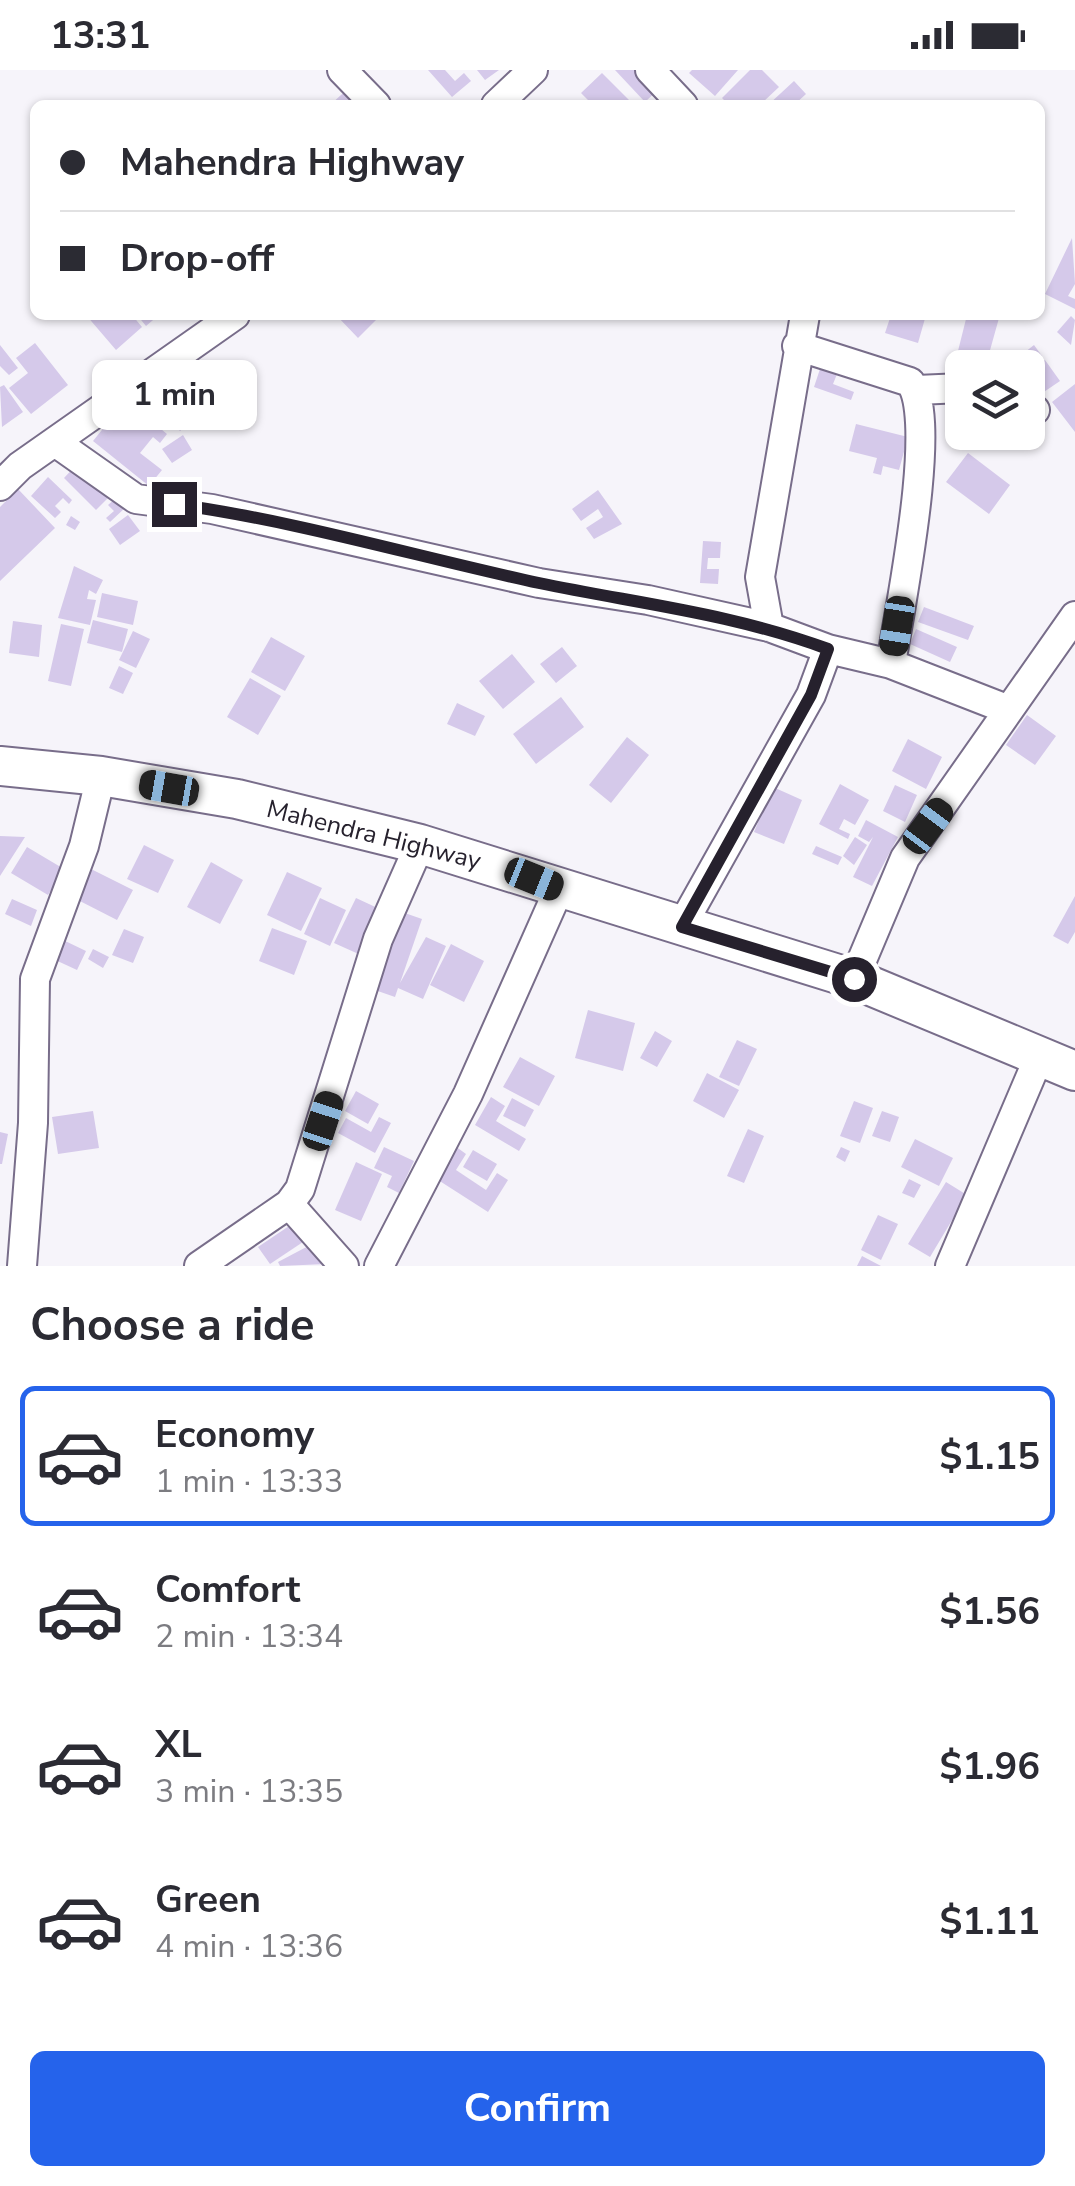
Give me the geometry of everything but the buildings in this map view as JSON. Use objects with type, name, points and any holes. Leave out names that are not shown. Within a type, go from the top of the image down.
[{"type":"highway","name":"Mahendra Highway","points":[[0,766],[101,776],[305,813],[510,869],[559,889],[854,979],[1075,1072]]},
{"type":"street","points":[[342,70],[371,100]]},
{"type":"street","points":[[501,100],[533,70]]},
{"type":"street","points":[[650,70],[678,100]]},
{"type":"street","points":[[0,486],[55,442],[227,320]]},
{"type":"street","points":[[769,627],[760,577],[796,346],[804,320]]},
{"type":"street","points":[[796,346],[910,382],[916,390],[922,435],[891,664]]},
{"type":"street","points":[[916,390],[945,389]]},
{"type":"street","points":[[55,442],[136,499],[212,509],[539,582],[648,600],[769,627],[828,649],[891,664],[1010,710]]},
{"type":"street","points":[[854,979],[905,858],[1075,616]]},
{"type":"street","points":[[682,927],[811,695],[828,649]]},
{"type":"street","points":[[22,1266],[33,1123],[35,979],[84,846],[101,776]]},
{"type":"street","points":[[200,1266],[289,1204],[300,1189],[378,940],[420,844]]},
{"type":"street","points":[[379,1266],[468,1094],[559,889]]},
{"type":"street","points":[[950,1266],[1039,1057]]},
{"type":"street","points":[[289,1204],[344,1266]]},
{"type":"route","points":[[174,504],[212,509],[539,582],[648,600],[769,627],[828,649],[811,695],[682,927],[854,979]]}]
